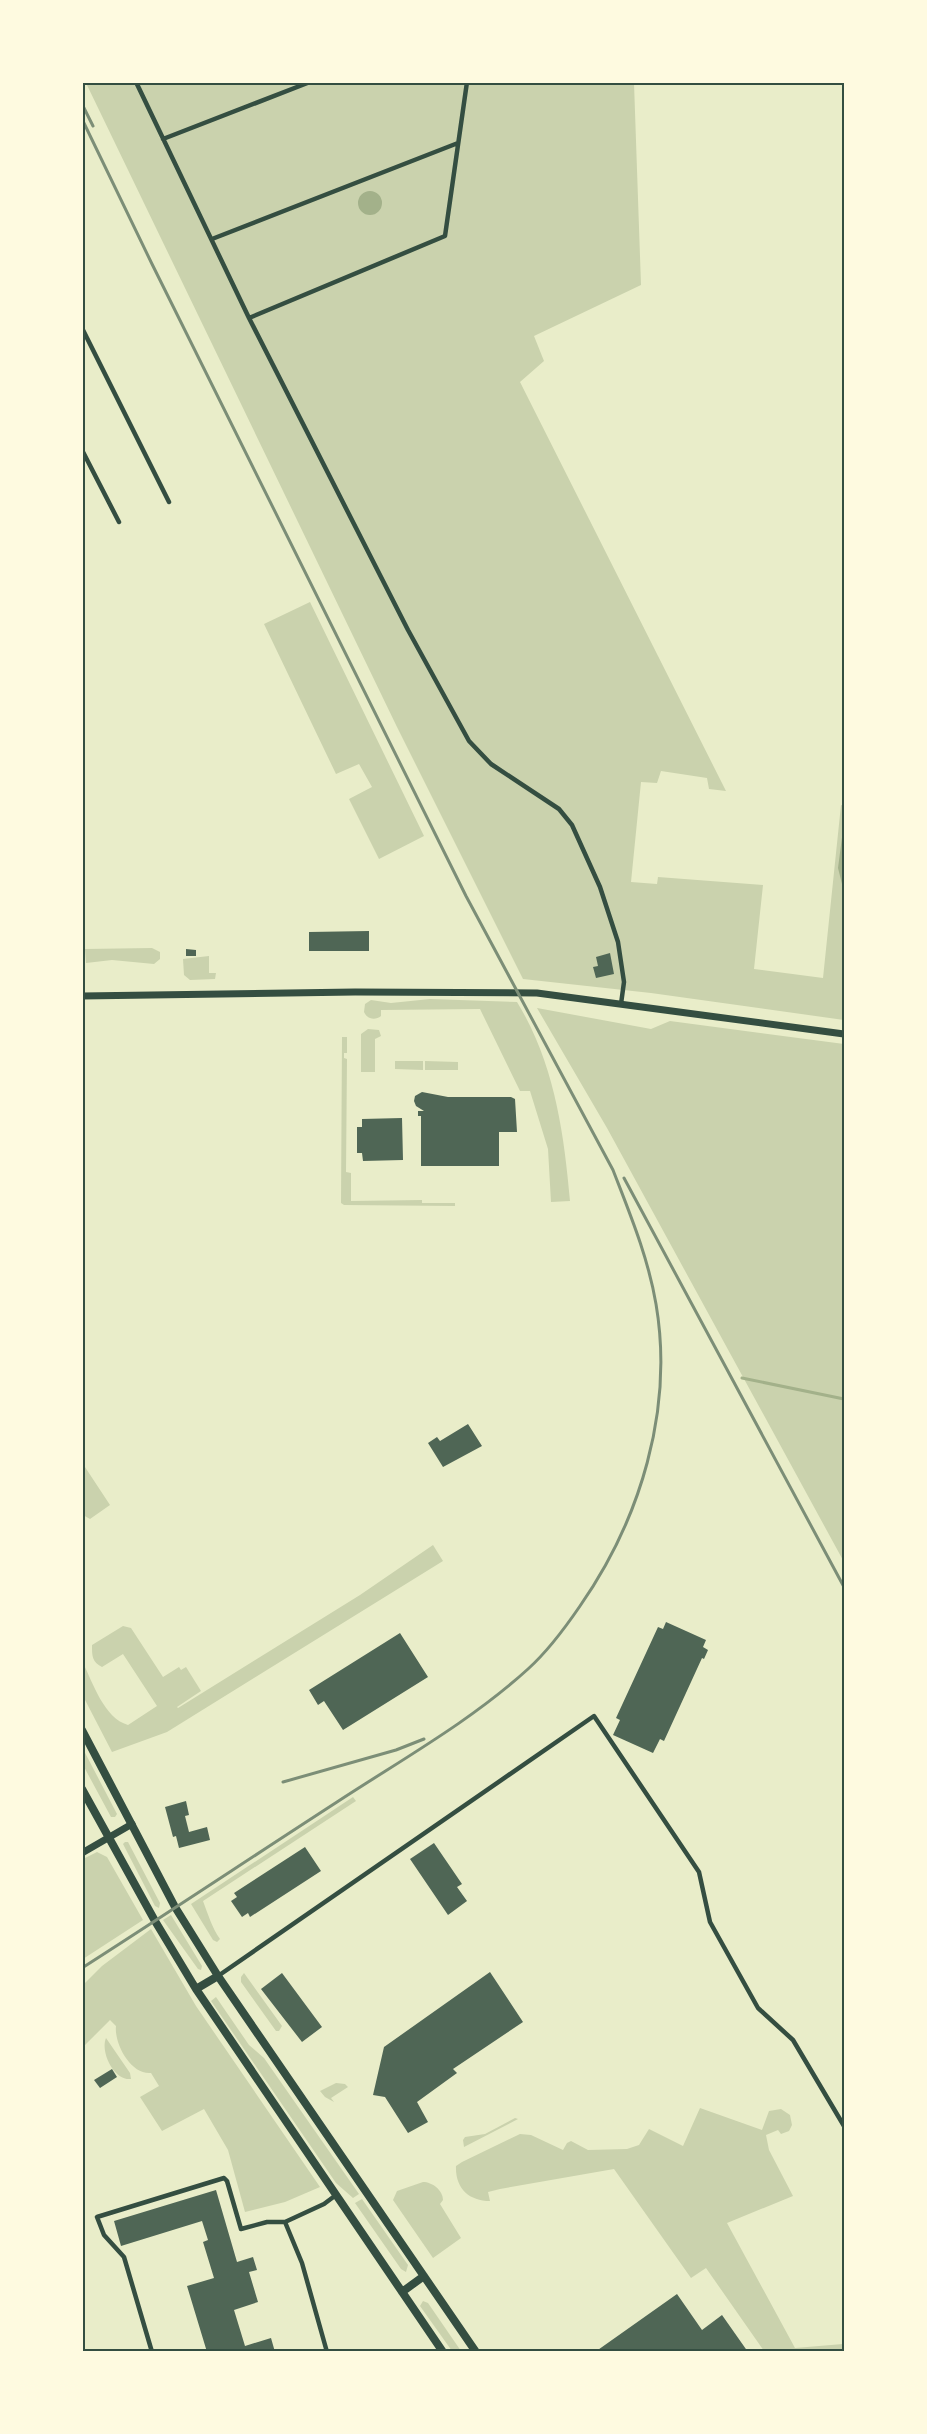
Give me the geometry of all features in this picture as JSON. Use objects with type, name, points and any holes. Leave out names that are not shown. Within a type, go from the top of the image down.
[{"type":"main road","points":[[82,996],[356,992],[523,993],[844,1034]]},
{"type":"main road","points":[[82,1730],[175,1907],[218,1976],[476,2352]]},
{"type":"main road","points":[[82,1789],[154,1921],[196,1989],[443,2352]]},
{"type":"main road","points":[[82,1853],[132,1824]]},
{"type":"main road","points":[[196,1989],[218,1976]]},
{"type":"main road","points":[[402,2292],[424,2276]]},
{"type":"street","points":[[136,82],[249,318],[408,630],[469,741],[491,764],[559,809],[572,825],[600,887],[618,942],[624,982],[621,1004]]},
{"type":"street","points":[[163,139],[310,82]]},
{"type":"street","points":[[249,318],[445,236],[467,82]]},
{"type":"street","points":[[212,239],[458,143]]},
{"type":"street","points":[[82,327],[169,502]]},
{"type":"street","points":[[82,450],[119,522]]},
{"type":"street","points":[[218,1976],[594,1716],[699,1872],[710,1922],[758,2008],[794,2040],[844,2126]]},
{"type":"street","points":[[152,2352],[124,2257],[104,2235],[97,2217],[224,2178],[227,2181],[241,2229],[267,2222],[285,2222],[324,2204],[336,2195]]},
{"type":"street","points":[[285,2222],[302,2263],[327,2352]]},
{"type":"shaded area","points":[[86,83],[634,83],[641,285],[534,336],[544,361],[520,382],[726,791],[709,789],[707,778],[661,771],[657,783],[641,782],[631,882],[657,884],[658,877],[763,885],[754,969],[823,978],[841,805],[844,806],[844,1020],[651,993],[523,979],[397,727]]},
{"type":"shaded area","points":[[370,191],[375,192],[381,198],[381,208],[375,214],[370,215],[365,214],[359,208],[358,203],[359,198],[365,192]]},
{"type":"shaded area","points":[[310,602],[424,836],[379,859],[349,799],[372,787],[359,764],[336,774],[264,624]]},
{"type":"shaded area","points":[[844,822],[844,892],[838,868]]},
{"type":"shaded area","points":[[152,948],[160,952],[160,959],[154,964],[112,960],[86,963],[85,949]]},
{"type":"shaded area","points":[[209,956],[209,973],[216,973],[215,979],[190,980],[184,975],[183,959]]},
{"type":"shaded area","points":[[430,999],[517,1002],[540,1049],[555,1098],[570,1201],[551,1202],[548,1149],[530,1091],[520,1091],[480,1009],[381,1010],[381,1016],[374,1019],[369,1018],[364,1012],[365,1004],[371,1000],[391,1003]]},
{"type":"shaded area","points":[[537,1008],[651,1029],[670,1021],[844,1044],[844,1562],[607,1128]]},
{"type":"shaded area","points":[[368,1029],[379,1030],[381,1036],[375,1039],[375,1072],[361,1072],[361,1034]]},
{"type":"shaded area","points":[[342,1037],[347,1037],[347,1053],[344,1053],[344,1058],[347,1059],[346,1172],[351,1173],[351,1201],[422,1200],[422,1203],[455,1203],[455,1206],[344,1205],[341,1203]]},
{"type":"shaded area","points":[[395,1061],[423,1061],[423,1070],[395,1069]]},
{"type":"shaded area","points":[[425,1061],[458,1062],[458,1070],[425,1070]]},
{"type":"shaded area","points":[[83,1464],[110,1505],[90,1519],[83,1515]]},
{"type":"shaded area","points":[[433,1545],[443,1561],[167,1732],[112,1752],[83,1696],[83,1663],[100,1699],[112,1715],[120,1721],[128,1725],[157,1706],[123,1654],[102,1667],[93,1658],[92,1645],[123,1626],[131,1628],[163,1677],[179,1667],[181,1670],[186,1667],[201,1691],[178,1708],[360,1595]]},
{"type":"shaded area","points":[[82,1747],[117,1814],[115,1817],[111,1817],[83,1765]]},
{"type":"shaded area","points":[[353,1797],[356,1801],[203,1901],[212,1926],[220,1939],[217,1942],[213,1940],[191,1904]]},
{"type":"shaded area","points":[[128,1842],[160,1903],[159,1908],[155,1906],[123,1844]]},
{"type":"shaded area","points":[[97,1852],[107,1857],[143,1920],[83,1959],[83,1859]]},
{"type":"shaded area","points":[[171,1915],[202,1966],[201,1970],[163,1920]]},
{"type":"shaded area","points":[[151,1929],[196,2006],[320,2187],[285,2202],[245,2212],[228,2150],[204,2109],[162,2131],[140,2097],[159,2086],[151,2073],[137,2069],[125,2057],[118,2041],[116,2026],[110,2020],[83,2047],[83,1985],[102,1966]]},
{"type":"shaded area","points":[[244,1973],[282,2026],[279,2031],[276,2031],[241,1982]]},
{"type":"shaded area","points":[[216,1997],[249,2045],[264,2058],[359,2194],[353,2198],[336,2183],[211,2001]]},
{"type":"shaded area","points":[[106,2038],[130,2073],[131,2079],[114,2071],[105,2051]]},
{"type":"shaded area","points":[[336,2083],[345,2084],[348,2087],[331,2098],[334,2102],[320,2091]]},
{"type":"shaded area","points":[[700,2108],[762,2130],[769,2111],[781,2109],[790,2115],[792,2125],[789,2131],[781,2134],[778,2130],[766,2135],[769,2150],[793,2196],[727,2223],[795,2348],[843,2344],[844,2338],[844,2351],[764,2351],[706,2268],[691,2278],[614,2169],[488,2192],[490,2201],[470,2196],[458,2181],[456,2166],[520,2134],[531,2135],[563,2150],[571,2141],[588,2150],[627,2149],[639,2145],[649,2129],[683,2146]]},
{"type":"shaded area","points":[[515,2118],[518,2119],[464,2147],[465,2137],[485,2134]]},
{"type":"shaded area","points":[[423,2182],[439,2190],[443,2196],[440,2204],[461,2238],[433,2258],[393,2200],[397,2191]]},
{"type":"shaded area","points":[[362,2199],[408,2265],[406,2272],[401,2269],[355,2203]]},
{"type":"shaded area","points":[[423,2301],[428,2303],[461,2351],[452,2351],[420,2306]]},
{"type":"building","points":[[369,931],[369,951],[309,951],[309,932]]},
{"type":"building","points":[[186,949],[196,950],[196,956],[186,956]]},
{"type":"building","points":[[610,953],[614,974],[596,978],[593,967],[598,966],[596,957]]},
{"type":"building","points":[[422,1092],[448,1097],[511,1097],[515,1099],[517,1132],[499,1132],[499,1166],[421,1166],[421,1116],[418,1116],[418,1111],[424,1111],[416,1106],[414,1101],[415,1096]]},
{"type":"building","points":[[402,1118],[403,1160],[363,1161],[362,1153],[357,1153],[357,1127],[362,1127],[362,1119]]},
{"type":"building","points":[[468,1424],[482,1446],[443,1467],[428,1443],[437,1437],[440,1441]]},
{"type":"building","points":[[666,1622],[706,1640],[703,1647],[708,1650],[704,1659],[702,1658],[664,1741],[660,1739],[653,1753],[613,1735],[620,1720],[616,1718],[658,1627],[663,1629]]},
{"type":"building","points":[[400,1633],[428,1677],[343,1730],[324,1701],[318,1705],[309,1690]]},
{"type":"building","points":[[186,1801],[189,1815],[185,1816],[189,1832],[207,1827],[210,1840],[179,1848],[176,1836],[173,1837],[165,1807]]},
{"type":"building","points":[[434,1843],[462,1884],[457,1887],[467,1901],[448,1915],[410,1859]]},
{"type":"building","points":[[305,1847],[321,1871],[250,1917],[248,1913],[242,1917],[231,1901],[237,1897],[234,1893]]},
{"type":"building","points":[[490,1972],[523,2022],[453,2069],[457,2073],[417,2102],[428,2122],[408,2133],[385,2097],[373,2095],[384,2047]]},
{"type":"building","points":[[282,1973],[322,2027],[302,2042],[261,1989]]},
{"type":"building","points":[[112,2069],[117,2077],[100,2088],[94,2080]]},
{"type":"building","points":[[216,2190],[237,2262],[253,2257],[257,2270],[249,2272],[258,2302],[234,2310],[245,2346],[271,2338],[275,2352],[207,2352],[187,2286],[214,2278],[203,2242],[208,2240],[202,2221],[121,2246],[114,2221]]},
{"type":"building","points":[[677,2294],[702,2330],[722,2315],[748,2352],[595,2352]]},
{"type":"waterway","points":[[742,1378],[844,1399]]},
{"type":"railway","points":[[82,104],[93,126]]},
{"type":"railway","points":[[82,119],[466,896],[613,1170],[648,1269],[656,1304],[660,1344],[660,1384],[656,1423],[635,1501],[620,1537],[601,1573],[568,1623],[542,1655],[506,1688],[459,1723],[82,1968]]},
{"type":"railway","points":[[624,1178],[844,1587]]},
{"type":"railway","points":[[283,1782],[396,1750],[424,1739]]}]
